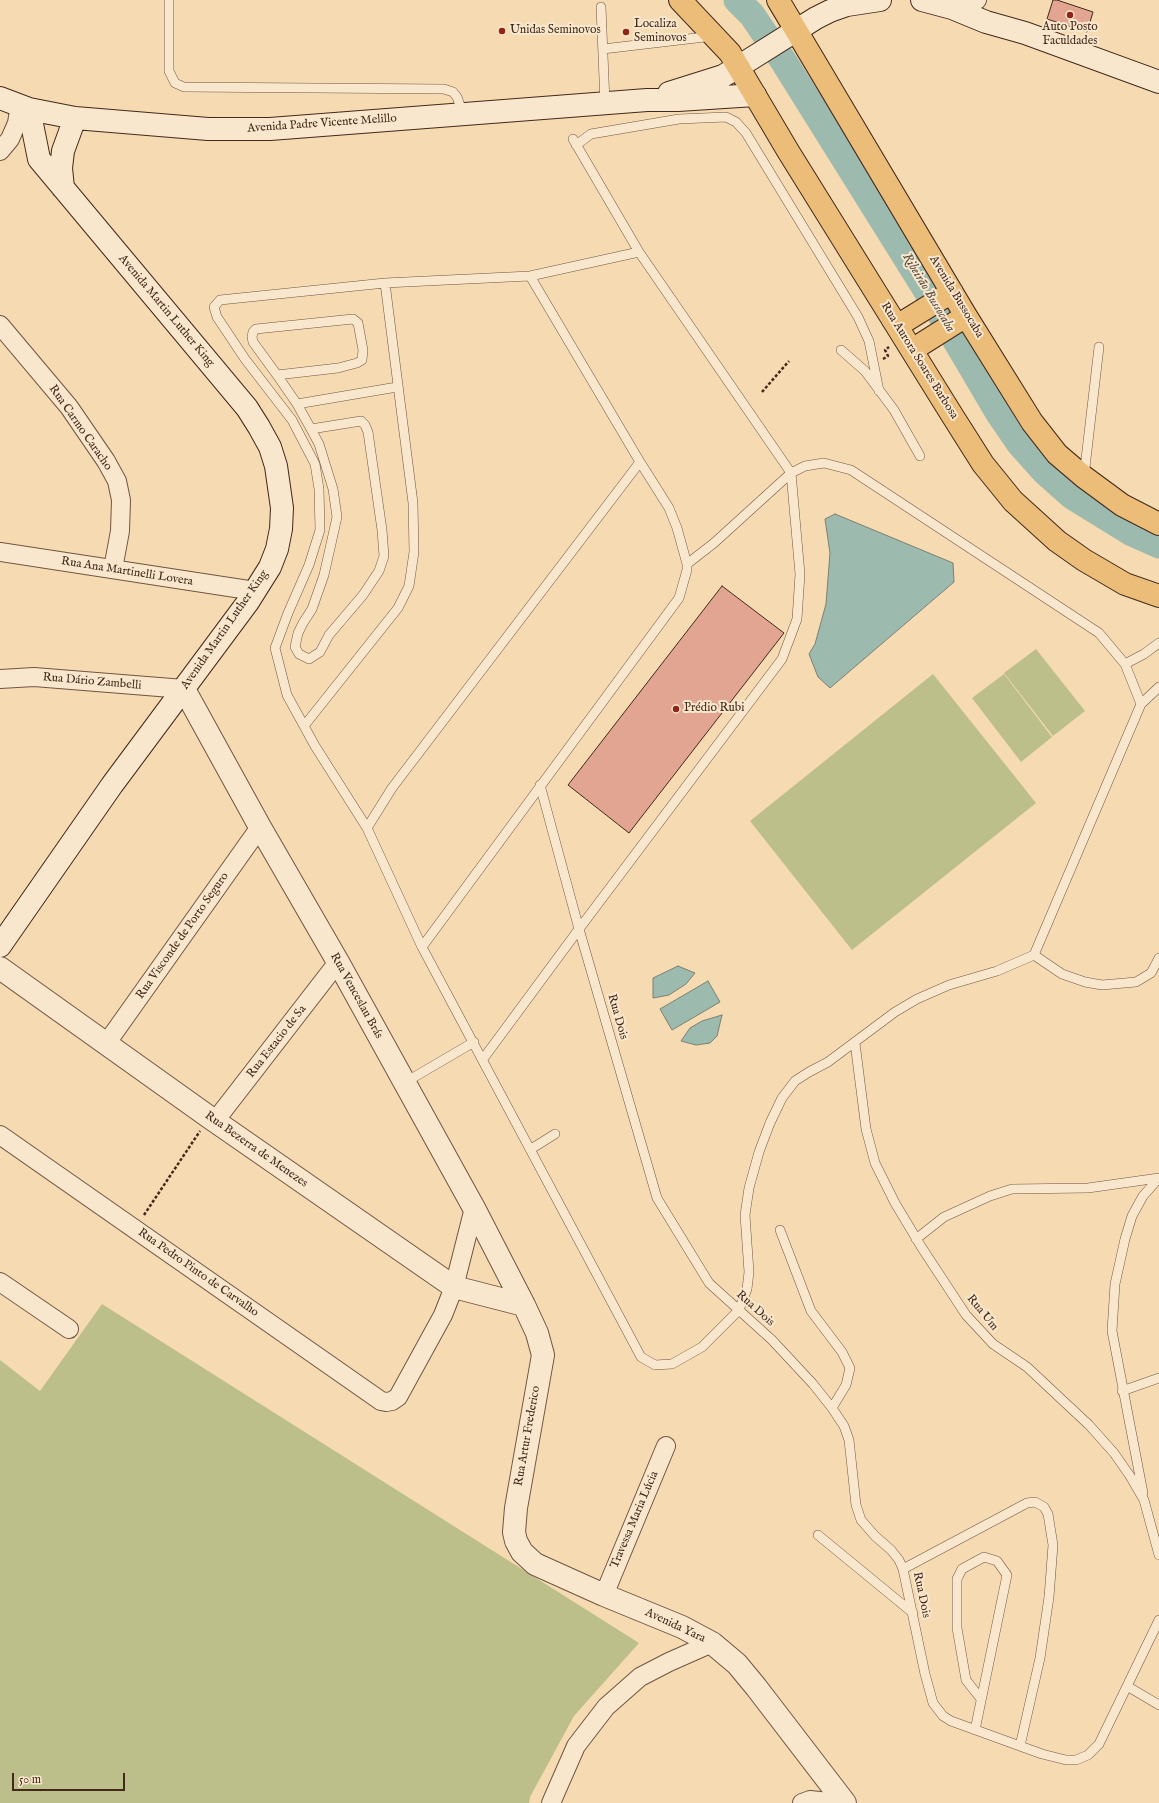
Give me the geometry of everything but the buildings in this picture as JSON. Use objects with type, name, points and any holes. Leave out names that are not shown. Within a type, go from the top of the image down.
[{"type":"main road","name":"Rua Aurora Soares Barbosa","points":[[680,0],[730,53],[755,95],[904,322],[983,464],[1017,506],[1057,541],[1084,560],[1125,584],[1159,596]]},
{"type":"main road","name":"Avenida Bussocaba","points":[[778,0],[793,32],[948,294],[1032,422],[1057,454],[1084,477],[1122,505],[1158,521]]},
{"type":"main road","name":"Avenida Padre Vicente Melillo","points":[[647,100],[723,76],[763,52],[832,6],[880,0]]},
{"type":"main road","points":[[922,0],[952,8],[986,22],[1025,33],[1159,82]]},
{"type":"main road","name":"Avenida Padre Vicente Melillo","points":[[0,98],[25,107],[75,118],[208,129],[270,129],[647,100],[678,100],[755,95]]},
{"type":"main road","name":"Avenida Martin Luther King","points":[[0,946],[112,785],[255,591],[270,567],[277,549],[281,529],[280,488],[270,447],[247,408],[39,159],[25,107]]},
{"type":"main road","points":[[63,188],[61,168],[63,151],[75,118]]},
{"type":"main road","points":[[904,322],[948,294]]},
{"type":"main road","points":[[917,347],[963,318]]},
{"type":"main road","name":"Rua Venceslau Brás","points":[[184,689],[260,827],[338,962],[474,1208],[524,1305]]},
{"type":"main road","name":"Rua Bezerra de Menezes","points":[[0,968],[212,1119],[454,1287],[524,1305]]},
{"type":"main road","name":"Rua Artur Frederico","points":[[524,1305],[537,1333],[542,1355],[516,1508],[514,1532],[516,1541],[522,1552],[535,1564]]},
{"type":"main road","name":"Avenida Yara","points":[[535,1564],[604,1595],[682,1627],[712,1643],[737,1664],[845,1803]]},
{"type":"street","points":[[952,8],[977,0]]},
{"type":"street","points":[[0,151],[12,134],[25,107]]},
{"type":"street","name":"Rua Carmo Caracho","points":[[0,325],[68,407],[106,461],[117,481],[121,500],[120,531],[113,569]]},
{"type":"street","name":"Rua Ana Martinelli Lovera","points":[[1,551],[255,591]]},
{"type":"street","name":"Rua Dário Zambelli","points":[[0,679],[34,677],[184,689]]},
{"type":"street","name":"Rua Visconde de Porto Seguro","points":[[106,1044],[260,827]]},
{"type":"street","name":"Rua Estacio de Sa","points":[[212,1119],[338,962]]},
{"type":"street","name":"Rua Pedro Pinto de Carvalho","points":[[0,1135],[381,1401],[392,1401],[398,1397],[443,1315],[454,1287]]},
{"type":"street","points":[[454,1287],[474,1208]]},
{"type":"street","points":[[0,1282],[69,1329]]},
{"type":"street","name":"Travessa Maria Lúcia","points":[[604,1595],[666,1446]]},
{"type":"street","points":[[551,1803],[576,1746],[606,1707],[640,1678],[669,1662],[712,1643]]},
{"type":"street","points":[[802,1803],[810,1800],[839,1803]]},
{"type":"lane","points":[[169,0],[169,71],[175,83],[184,87],[444,89],[453,92],[457,97],[463,114]]},
{"type":"lane","points":[[601,7],[605,103]]},
{"type":"lane","points":[[603,49],[715,36]]},
{"type":"lane","points":[[483,1059],[782,659],[797,619],[800,574],[791,473],[639,252],[575,142],[591,134],[680,119],[726,117],[736,122],[746,133],[858,317],[869,341],[879,391]]},
{"type":"lane","points":[[639,252],[530,276],[385,283],[220,300],[214,307],[216,317],[245,359],[292,420],[315,464],[319,489],[320,530],[309,565],[288,613],[275,648],[287,695],[314,746],[367,828],[422,947],[641,1357],[655,1364],[672,1364],[702,1347],[739,1310],[747,1289],[748,1272],[745,1215],[759,1152],[770,1123],[782,1098],[795,1082],[809,1072],[828,1062],[895,1012],[917,999],[949,985],[997,971],[1034,955],[1140,704],[1159,687]]},
{"type":"lane","points":[[422,947],[679,598],[684,582],[687,564],[677,528],[669,508],[640,462],[530,276]]},
{"type":"lane","points":[[304,726],[398,608],[408,586],[414,552],[413,503],[397,387],[385,283]]},
{"type":"lane","points":[[277,375],[338,368],[357,363],[362,360],[363,350],[358,323],[353,319],[256,329],[253,332],[252,337],[253,342],[297,404],[319,444],[333,489],[337,517],[324,575],[312,609],[298,633],[295,647],[299,654],[309,659],[320,652],[328,635],[363,595],[379,571],[384,556],[380,515],[368,432],[365,424],[361,421],[311,429]]},
{"type":"lane","points":[[1084,477],[1099,347]]},
{"type":"lane","points":[[841,350],[864,371],[894,410],[920,456]]},
{"type":"lane","points":[[297,404],[397,387]]},
{"type":"lane","points":[[367,828],[392,788],[640,462]]},
{"type":"lane","points":[[687,564],[714,543],[791,473],[805,466],[824,463],[851,470],[1099,633],[1125,664],[1140,704]]},
{"type":"lane","points":[[1125,664],[1144,654],[1159,643]]},
{"type":"lane","name":"Rua Dois","points":[[540,785],[579,929],[657,1198],[709,1283],[772,1340],[832,1408],[844,1426],[849,1440],[856,1505],[861,1520],[875,1536],[891,1550],[903,1568],[932,1703],[938,1711],[950,1721],[1020,1746],[1066,1760],[1076,1760],[1088,1755],[1098,1744],[1159,1620]]},
{"type":"lane","points":[[1034,955],[1062,974],[1102,986],[1136,982],[1151,973],[1159,958]]},
{"type":"lane","points":[[404,1083],[474,1042]]},
{"type":"lane","name":"Rua Um","points":[[854,1043],[866,1129],[875,1163],[916,1239],[966,1315],[993,1344],[1027,1367],[1089,1425],[1114,1453],[1144,1500],[1159,1555]]},
{"type":"lane","points":[[531,1149],[555,1134]]},
{"type":"lane","points":[[916,1239],[944,1216],[990,1196],[1012,1189],[1088,1188],[1159,1178]]},
{"type":"lane","points":[[1144,1500],[1134,1444],[1122,1392],[1112,1331],[1115,1284],[1124,1239],[1132,1216],[1142,1196],[1159,1178]]},
{"type":"lane","points":[[780,1230],[811,1311],[842,1352],[850,1368],[846,1385],[832,1408]]},
{"type":"lane","points":[[1122,1392],[1159,1378]]},
{"type":"lane","points":[[903,1568],[1027,1503],[1035,1502],[1044,1507],[1048,1514],[1053,1545],[1049,1597],[1040,1658],[1020,1746]]},
{"type":"lane","points":[[818,1535],[913,1613]]},
{"type":"lane","points":[[975,1730],[1007,1575],[997,1561],[984,1557],[962,1569],[957,1579],[957,1628],[966,1680],[981,1699]]},
{"type":"lane","points":[[1126,1686],[1159,1705]]},
{"type":"path","points":[[884,350],[888,356]]},
{"type":"path","points":[[762,392],[789,361]]},
{"type":"path","points":[[135,1229],[212,1119]]},
{"type":"green space","points":[[1036,649],[1085,711],[1053,736],[1004,673]]},
{"type":"green space","points":[[933,674],[1036,803],[852,950],[750,821]]},
{"type":"green space","points":[[1004,674],[1052,737],[1021,762],[972,698]]},
{"type":"green space","points":[[102,1304],[639,1643],[574,1716],[530,1797],[529,1803],[0,1803],[0,1360],[40,1391]]},
{"type":"shaded area","points":[[835,514],[953,563],[954,582],[830,688],[818,677],[809,654],[815,644],[826,604],[830,553],[825,519]]},
{"type":"shaded area","points":[[678,966],[695,973],[686,984],[669,995],[653,998],[653,978]]},
{"type":"shaded area","points":[[708,981],[720,1002],[672,1030],[660,1009]]},
{"type":"shaded area","points":[[722,1015],[717,1036],[710,1043],[696,1045],[681,1041],[690,1028],[702,1021]]},
{"type":"waterway","name":"Ribeirão Bussocaba","points":[[737,0],[752,15],[784,62],[922,283],[998,412],[1020,444],[1045,472],[1072,496],[1132,533],[1159,545]]},
{"type":"place","name":"Auto Posto Faculdades","points":[[1070,15]]},
{"type":"place","name":"Unidas Seminovos","points":[[502,31]]},
{"type":"place","name":"Localiza Seminovos","points":[[626,32]]},
{"type":"place","name":"Prédio Rubi","points":[[676,709]]}]
